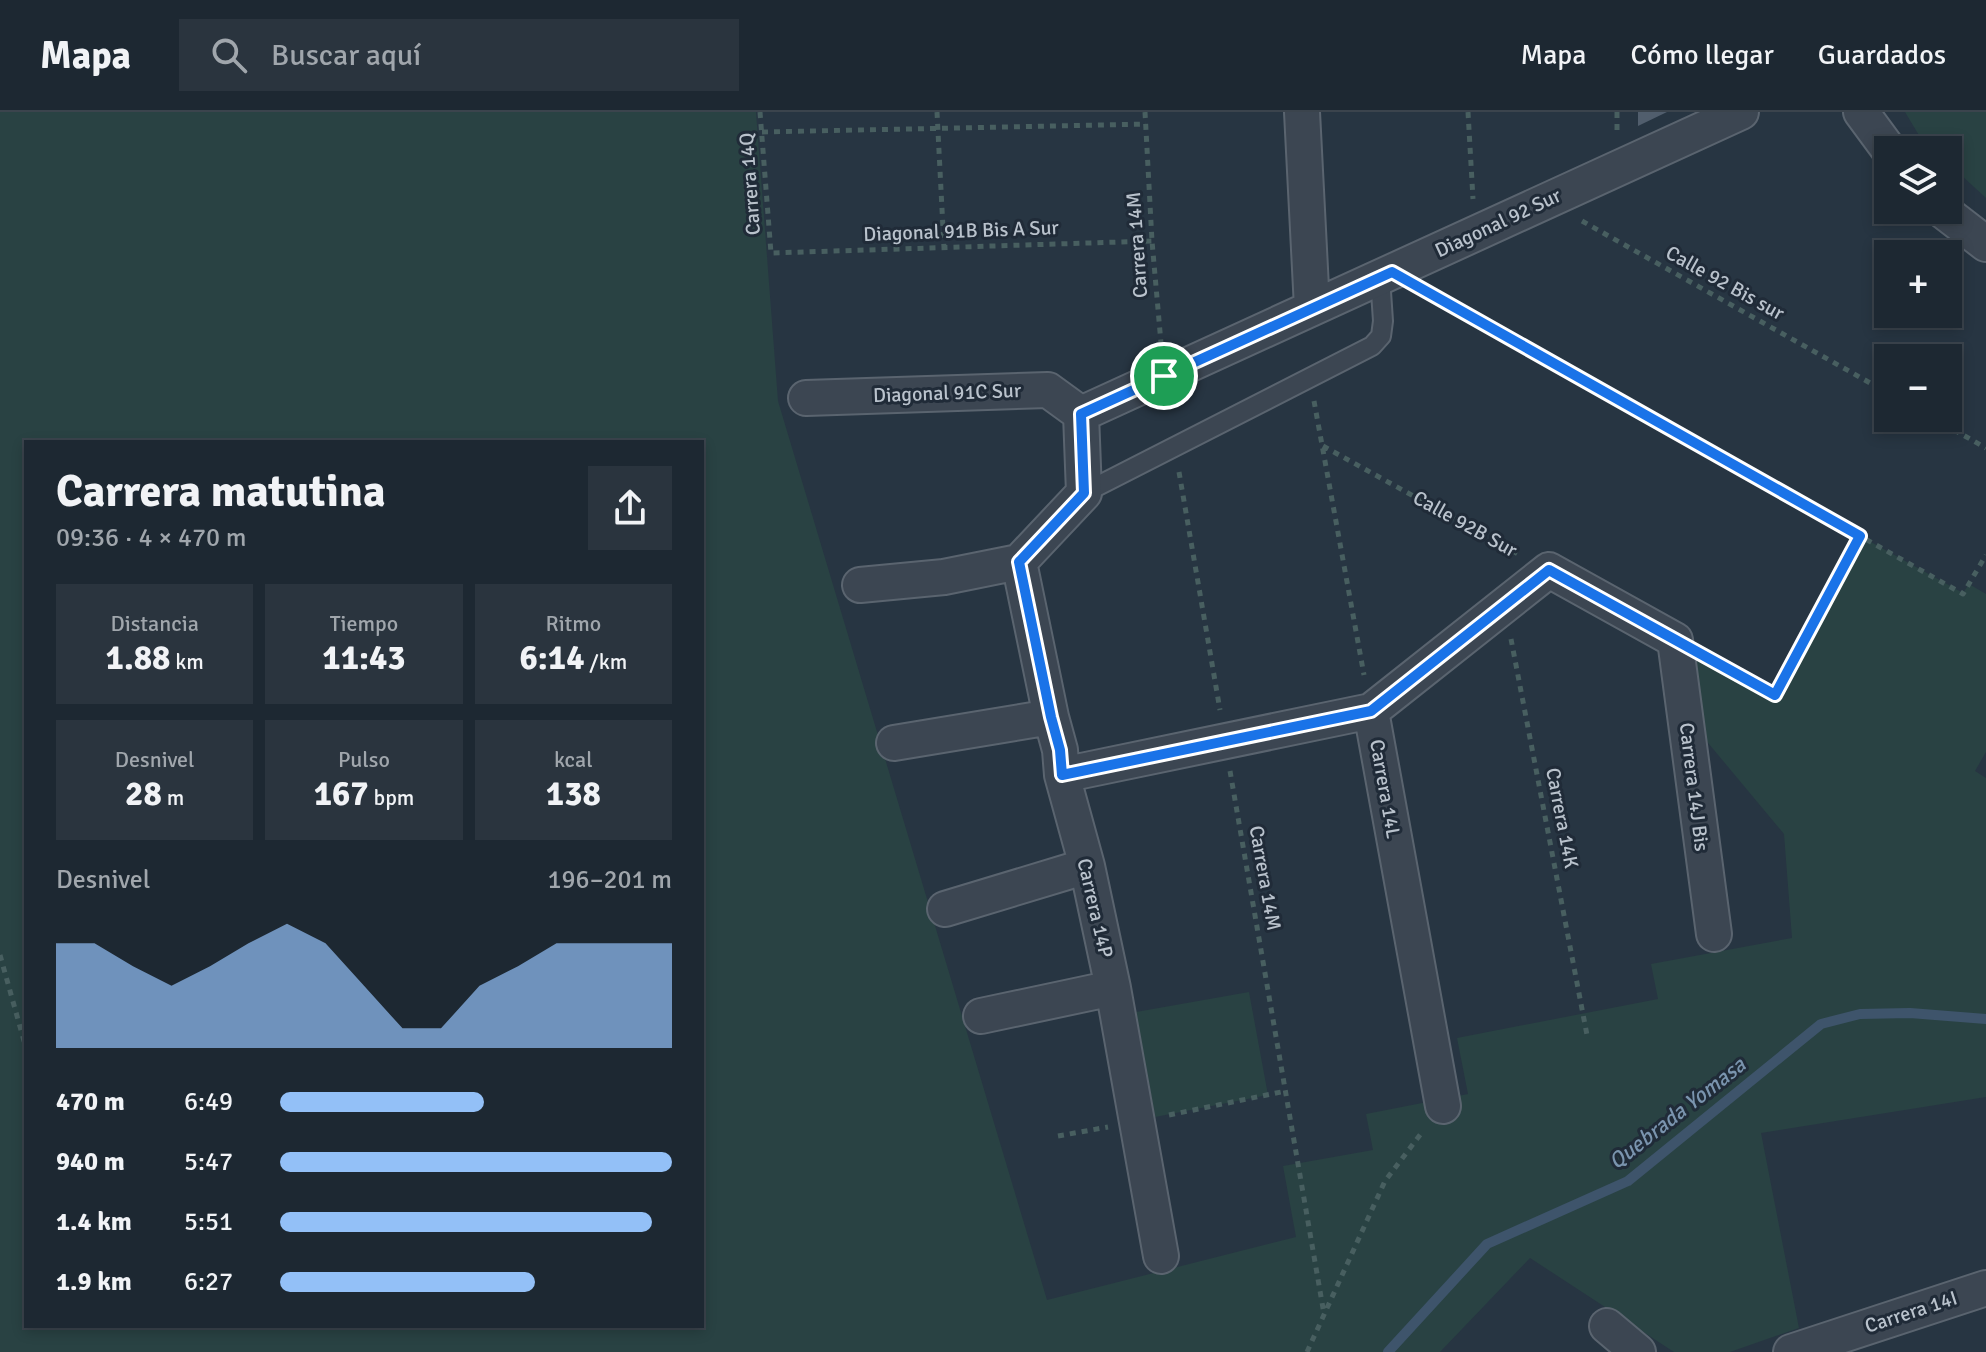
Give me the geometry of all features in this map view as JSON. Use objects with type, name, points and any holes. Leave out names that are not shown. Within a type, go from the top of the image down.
[{"type":"street","points":[[1302,112],[1312,308]]},
{"type":"street","name":"Diagonal 92 Sur","points":[[1081,414],[1741,112]]},
{"type":"street","points":[[1861,112],[1879,136]]},
{"type":"street","points":[[1960,224],[1986,244]]},
{"type":"street","name":"Diagonal 91C Sur","points":[[806,398],[1048,390],[1081,414]]},
{"type":"street","points":[[860,585],[944,577],[1019,562],[1084,493],[1081,414]]},
{"type":"street","name":"Carrera 14P","points":[[1019,562],[1060,750],[1062,775],[1087,866],[1113,988],[1161,1256]]},
{"type":"street","points":[[1062,775],[1371,711],[1549,570],[1675,640]]},
{"type":"street","name":"Carrera 14J Bis","points":[[1675,640],[1714,934]]},
{"type":"street","name":"Carrera 14L","points":[[1371,711],[1443,1106]]},
{"type":"street","points":[[894,743],[1051,717]]},
{"type":"street","points":[[945,909],[1087,866]]},
{"type":"street","points":[[981,1016],[1113,988]]},
{"type":"street","name":"Carrera 14I","points":[[1791,1352],[1986,1288]]},
{"type":"street","points":[[1607,1326],[1638,1352]]},
{"type":"lane","points":[[1084,493],[1372,346],[1381,336],[1386,275]]},
{"type":"path","name":"Carrera 14Q","points":[[760,112],[771,253]]},
{"type":"path","points":[[937,112],[944,248]]},
{"type":"path","name":"Carrera 14M","points":[[1145,112],[1164,376]]},
{"type":"path","points":[[1468,112],[1474,234]]},
{"type":"path","points":[[762,132],[1146,124]]},
{"type":"path","name":"Calle 92 Bis sur","points":[[1547,201],[1874,385]]},
{"type":"path","name":"Diagonal 91B Bis A Sur","points":[[771,253],[1152,241]]},
{"type":"path","points":[[1386,275],[1963,594],[1986,555]]},
{"type":"path","name":"Carrera 14L","points":[[1310,378],[1371,711]]},
{"type":"path","points":[[1958,432],[1986,448]]},
{"type":"path","name":"Carrera 14M","points":[[1175,446],[1324,1314]]},
{"type":"path","name":"Calle 92B Sur","points":[[1323,446],[1549,570]]},
{"type":"path","points":[[1675,640],[1775,695],[1860,536]]},
{"type":"path","name":"Carrera 14K","points":[[1505,606],[1587,1035]]},
{"type":"path","points":[[0,955],[24,1041]]},
{"type":"path","points":[[1307,1352],[1385,1181],[1443,1106]]},
{"type":"green space","points":[[0,112],[756,112],[778,401],[1047,1300],[1296,1237],[1283,1166],[1373,1150],[1366,1114],[1468,1094],[1457,1038],[1658,999],[1651,964],[1792,938],[1784,834],[1699,732],[1691,649],[1775,695],[1860,536],[1963,593],[1969,584],[1986,594],[1986,752],[1975,771],[1986,778],[1986,1097],[1761,1133],[1799,1328],[1730,1352],[1674,1352],[1530,1258],[1440,1352],[0,1352]]},
{"type":"green space","points":[[1905,112],[1986,112],[1986,198],[1962,176],[1962,136],[1919,136]]},
{"type":"green space","points":[[1249,992],[1268,1095],[1155,1117],[1136,1012]]},
{"type":"building","points":[[1638,112],[1667,112],[1638,126]]},
{"type":"waterway","name":"Quebrada Yomasa","points":[[1388,1352],[1487,1244],[1628,1181],[1821,1024],[1860,1014],[1910,1013],[1986,1019]]},
{"type":"route","points":[[1392,272],[1860,536],[1775,695],[1549,570],[1371,711],[1062,775],[1060,750],[1019,562],[1084,493],[1081,414],[1164,376],[1392,272]]}]
